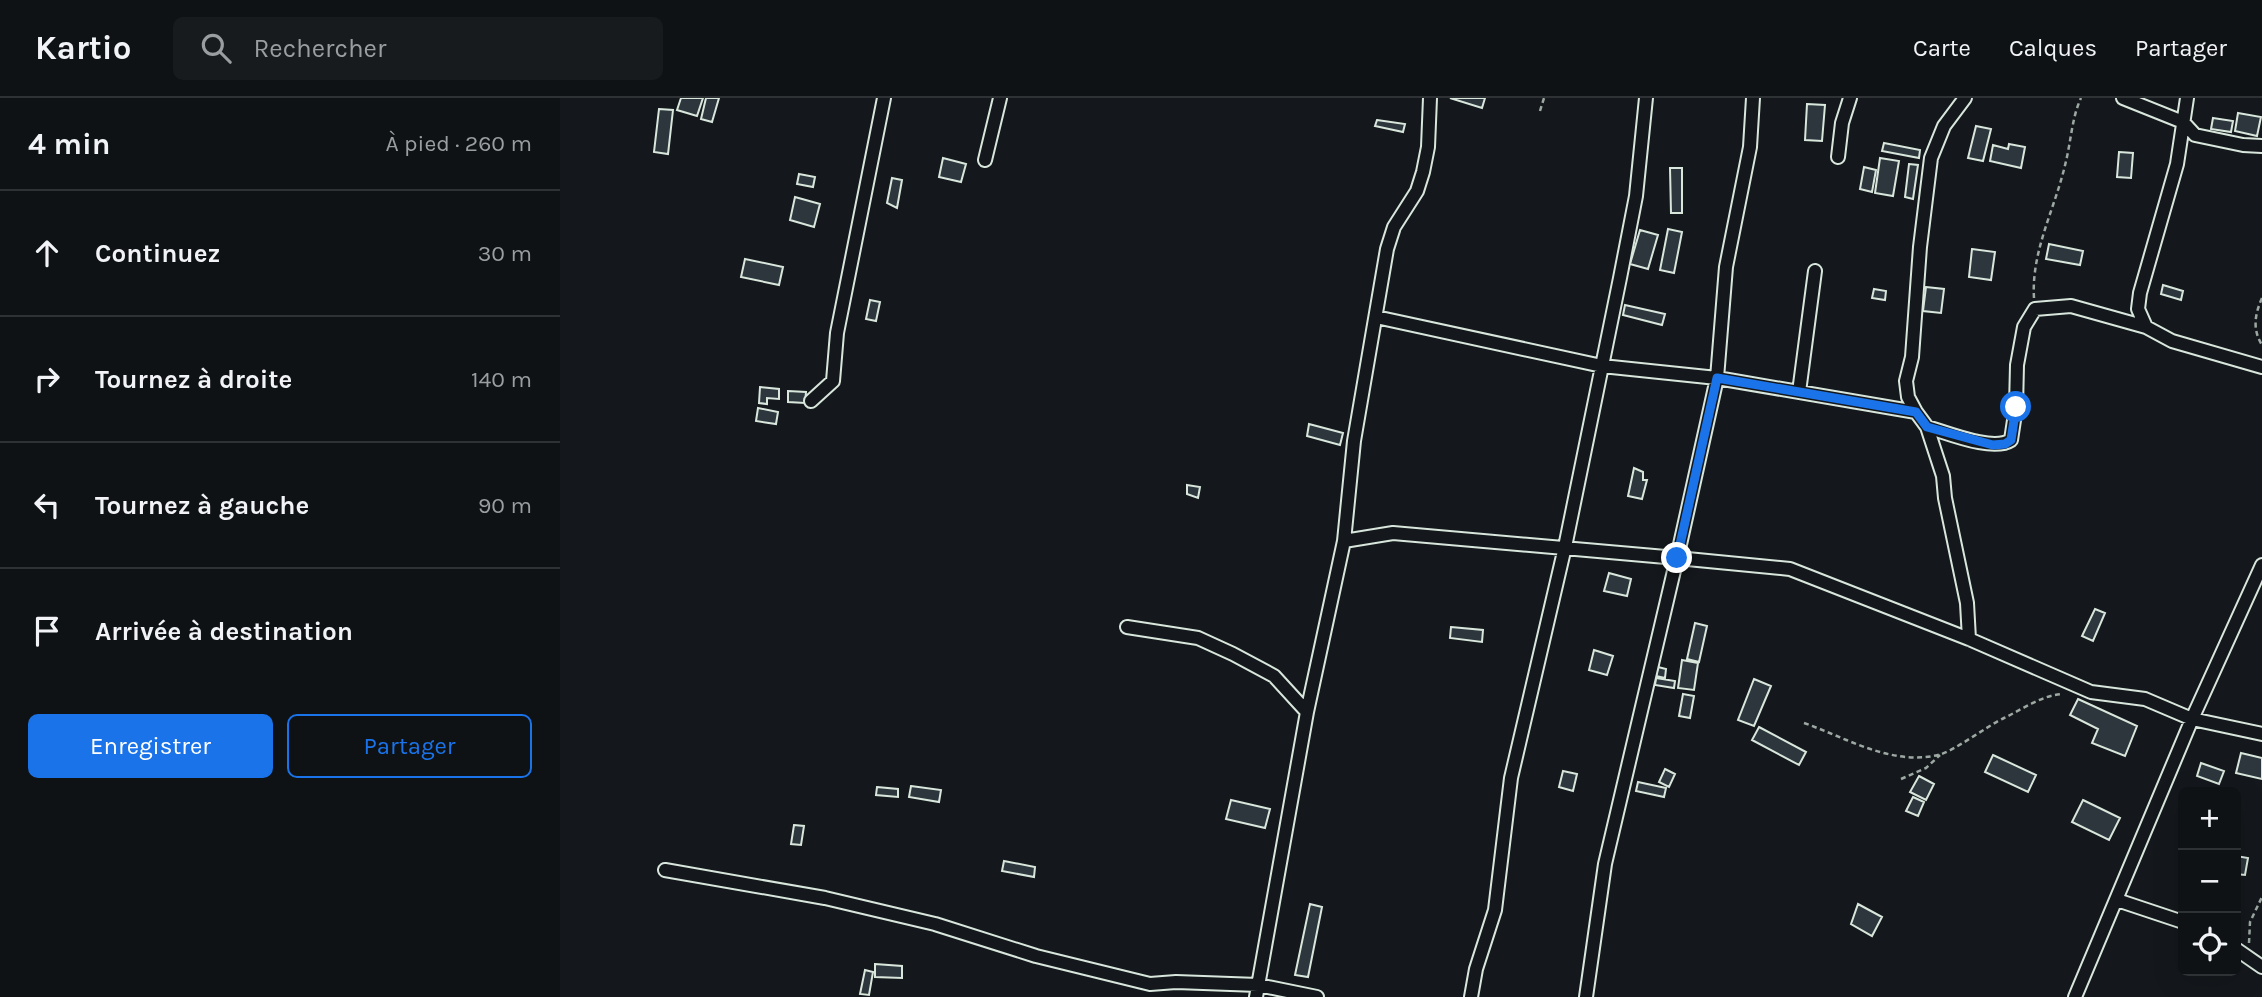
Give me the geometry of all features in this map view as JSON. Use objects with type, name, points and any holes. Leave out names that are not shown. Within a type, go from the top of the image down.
[{"type":"street","points":[[811,401],[833,382],[837,333],[884,98]]},
{"type":"street","points":[[985,160],[1000,98]]},
{"type":"street","points":[[1257,991],[1307,712],[1344,541],[1354,441],[1387,249],[1394,227],[1417,191],[1423,172],[1428,147],[1430,98]]},
{"type":"street","points":[[1471,997],[1476,969],[1495,910],[1511,778],[1565,547],[1636,196],[1646,98]]},
{"type":"street","points":[[1586,997],[1605,864],[1717,378],[1726,267],[1750,148],[1753,98]]},
{"type":"street","points":[[1838,157],[1842,123],[1850,98]]},
{"type":"street","points":[[1965,98],[1944,126],[1931,158],[1920,247],[1912,357],[1906,381],[1908,397],[1927,427],[1943,476],[1945,498],[1968,603],[1969,639]]},
{"type":"street","points":[[2123,98],[2183,122],[2195,135],[2262,146]]},
{"type":"street","points":[[2146,327],[2138,309],[2140,293],[2177,164],[2187,98]]},
{"type":"street","points":[[1799,392],[1815,271]]},
{"type":"street","points":[[1927,427],[1993,445],[2005,444],[2011,440],[2016,407],[2017,365],[2024,327],[2035,309],[2071,306],[2146,327],[2172,341],[2262,367]]},
{"type":"street","points":[[1376,317],[1602,366],[1717,378],[1916,412]]},
{"type":"street","points":[[1344,541],[1392,533],[1790,569],[1969,639],[2091,692],[2145,699],[2192,719],[2262,734]]},
{"type":"street","points":[[2075,997],[2192,719],[2262,565]]},
{"type":"street","points":[[1127,627],[1198,638],[1233,653],[1274,676],[1307,712]]},
{"type":"street","points":[[665,870],[837,901],[935,924],[1148,990],[1176,982],[1317,997]]},
{"type":"street","points":[[2117,900],[2178,920]]},
{"type":"street","points":[[2241,952],[2262,967]]},
{"type":"path","points":[[1540,111],[1544,98]]},
{"type":"path","points":[[2035,309],[2033,283],[2039,250],[2061,183],[2081,98]]},
{"type":"path","points":[[2262,298],[2255,324],[2262,345]]},
{"type":"path","points":[[1901,779],[1926,768],[1940,755],[1994,723],[2050,695],[2064,694]]},
{"type":"path","points":[[1804,723],[1858,746],[1901,757],[1940,755]]},
{"type":"path","points":[[2250,958],[2250,922],[2262,897]]},
{"type":"building","points":[[681,98],[703,98],[697,116],[677,110]]},
{"type":"building","points":[[706,98],[719,98],[712,122],[701,119]]},
{"type":"building","points":[[1450,98],[1485,98],[1482,108]]},
{"type":"building","points":[[1807,104],[1825,105],[1822,141],[1805,140]]},
{"type":"building","points":[[659,109],[673,110],[668,154],[654,152]]},
{"type":"building","points":[[2238,113],[2261,117],[2257,136],[2235,131]]},
{"type":"building","points":[[2213,118],[2233,121],[2231,132],[2211,129]]},
{"type":"building","points":[[1377,120],[1405,124],[1403,132],[1375,126]]},
{"type":"building","points":[[1976,126],[1991,129],[1983,161],[1968,158]]},
{"type":"building","points":[[1884,143],[1920,150],[1919,158],[1882,151]]},
{"type":"building","points":[[2009,144],[2025,147],[2021,168],[1990,161],[1993,145],[2008,149]]},
{"type":"building","points":[[2119,152],[2133,153],[2131,178],[2117,177]]},
{"type":"building","points":[[943,158],[966,164],[961,182],[939,177]]},
{"type":"building","points":[[1880,158],[1899,161],[1893,196],[1875,193]]},
{"type":"building","points":[[1909,164],[1918,165],[1913,199],[1905,197]]},
{"type":"building","points":[[1864,167],[1876,170],[1872,192],[1860,189]]},
{"type":"building","points":[[1670,168],[1682,168],[1682,213],[1671,213]]},
{"type":"building","points":[[799,174],[815,177],[813,187],[797,184]]},
{"type":"building","points":[[892,178],[902,180],[897,208],[887,203]]},
{"type":"building","points":[[795,197],[820,204],[814,227],[790,220]]},
{"type":"building","points":[[1668,229],[1682,232],[1674,273],[1660,270]]},
{"type":"building","points":[[1640,230],[1658,235],[1648,269],[1630,264]]},
{"type":"building","points":[[2049,244],[2083,251],[2080,265],[2046,259]]},
{"type":"building","points":[[1972,249],[1995,252],[1991,280],[1969,277]]},
{"type":"building","points":[[745,259],[783,267],[779,285],[741,277]]},
{"type":"building","points":[[2163,285],[2183,291],[2181,300],[2161,294]]},
{"type":"building","points":[[1926,287],[1944,289],[1941,313],[1923,311]]},
{"type":"building","points":[[1874,289],[1886,291],[1885,300],[1872,298]]},
{"type":"building","points":[[870,300],[880,302],[876,321],[866,319]]},
{"type":"building","points":[[1625,305],[1665,314],[1662,325],[1623,315]]},
{"type":"building","points":[[760,387],[779,389],[779,399],[767,398],[767,404],[759,403]]},
{"type":"building","points":[[788,391],[806,392],[805,403],[788,402]]},
{"type":"building","points":[[758,408],[778,412],[776,424],[756,421]]},
{"type":"building","points":[[1309,424],[1343,433],[1340,445],[1307,436]]},
{"type":"building","points":[[1634,468],[1643,472],[1643,480],[1647,480],[1642,499],[1628,496]]},
{"type":"building","points":[[1187,485],[1200,487],[1198,498],[1187,494]]},
{"type":"building","points":[[1609,573],[1631,579],[1627,596],[1604,591]]},
{"type":"building","points":[[2095,609],[2105,613],[2093,641],[2082,636]]},
{"type":"building","points":[[1695,623],[1707,626],[1699,662],[1687,659]]},
{"type":"building","points":[[1451,627],[1483,630],[1482,642],[1450,638]]},
{"type":"building","points":[[1594,650],[1613,656],[1607,675],[1589,670]]},
{"type":"building","points":[[1682,660],[1698,663],[1694,690],[1678,688]]},
{"type":"building","points":[[1658,667],[1666,669],[1665,678],[1656,676]]},
{"type":"building","points":[[1656,678],[1675,681],[1674,688],[1655,685]]},
{"type":"building","points":[[1754,679],[1771,686],[1754,726],[1738,720]]},
{"type":"building","points":[[1683,694],[1694,696],[1690,718],[1679,716]]},
{"type":"building","points":[[2078,699],[2137,726],[2125,756],[2092,743],[2098,729],[2070,715]]},
{"type":"building","points":[[1759,727],[1806,752],[1799,765],[1752,740]]},
{"type":"building","points":[[2241,753],[2262,758],[2262,779],[2236,773]]},
{"type":"building","points":[[1993,755],[2036,775],[2028,792],[1985,772]]},
{"type":"building","points":[[2201,763],[2224,771],[2219,784],[2197,776]]},
{"type":"building","points":[[1665,769],[1675,774],[1669,787],[1659,782]]},
{"type":"building","points":[[1563,771],[1577,774],[1573,791],[1559,787]]},
{"type":"building","points":[[1919,776],[1934,784],[1926,800],[1910,792]]},
{"type":"building","points":[[1638,782],[1666,788],[1664,797],[1636,791]]},
{"type":"building","points":[[911,786],[941,790],[939,802],[909,797]]},
{"type":"building","points":[[877,787],[898,789],[898,797],[876,795]]},
{"type":"building","points":[[1913,797],[1924,802],[1918,816],[1906,811]]},
{"type":"building","points":[[1231,800],[1270,809],[1265,828],[1226,819]]},
{"type":"building","points":[[2083,800],[2120,818],[2109,840],[2072,822]]},
{"type":"building","points":[[794,825],[804,826],[801,845],[791,844]]},
{"type":"building","points":[[2241,857],[2248,858],[2245,875],[2241,875]]},
{"type":"building","points":[[1004,861],[1035,867],[1034,877],[1002,871]]},
{"type":"building","points":[[1310,904],[1322,907],[1308,977],[1295,975]]},
{"type":"building","points":[[1858,904],[1882,917],[1872,936],[1851,924]]},
{"type":"building","points":[[875,964],[902,966],[902,978],[875,977]]},
{"type":"building","points":[[865,970],[873,972],[869,995],[860,994]]},
{"type":"route","points":[[1677,558],[1717,378],[1916,412],[1927,427],[1993,445],[2005,444],[2011,440],[2016,407]]}]
